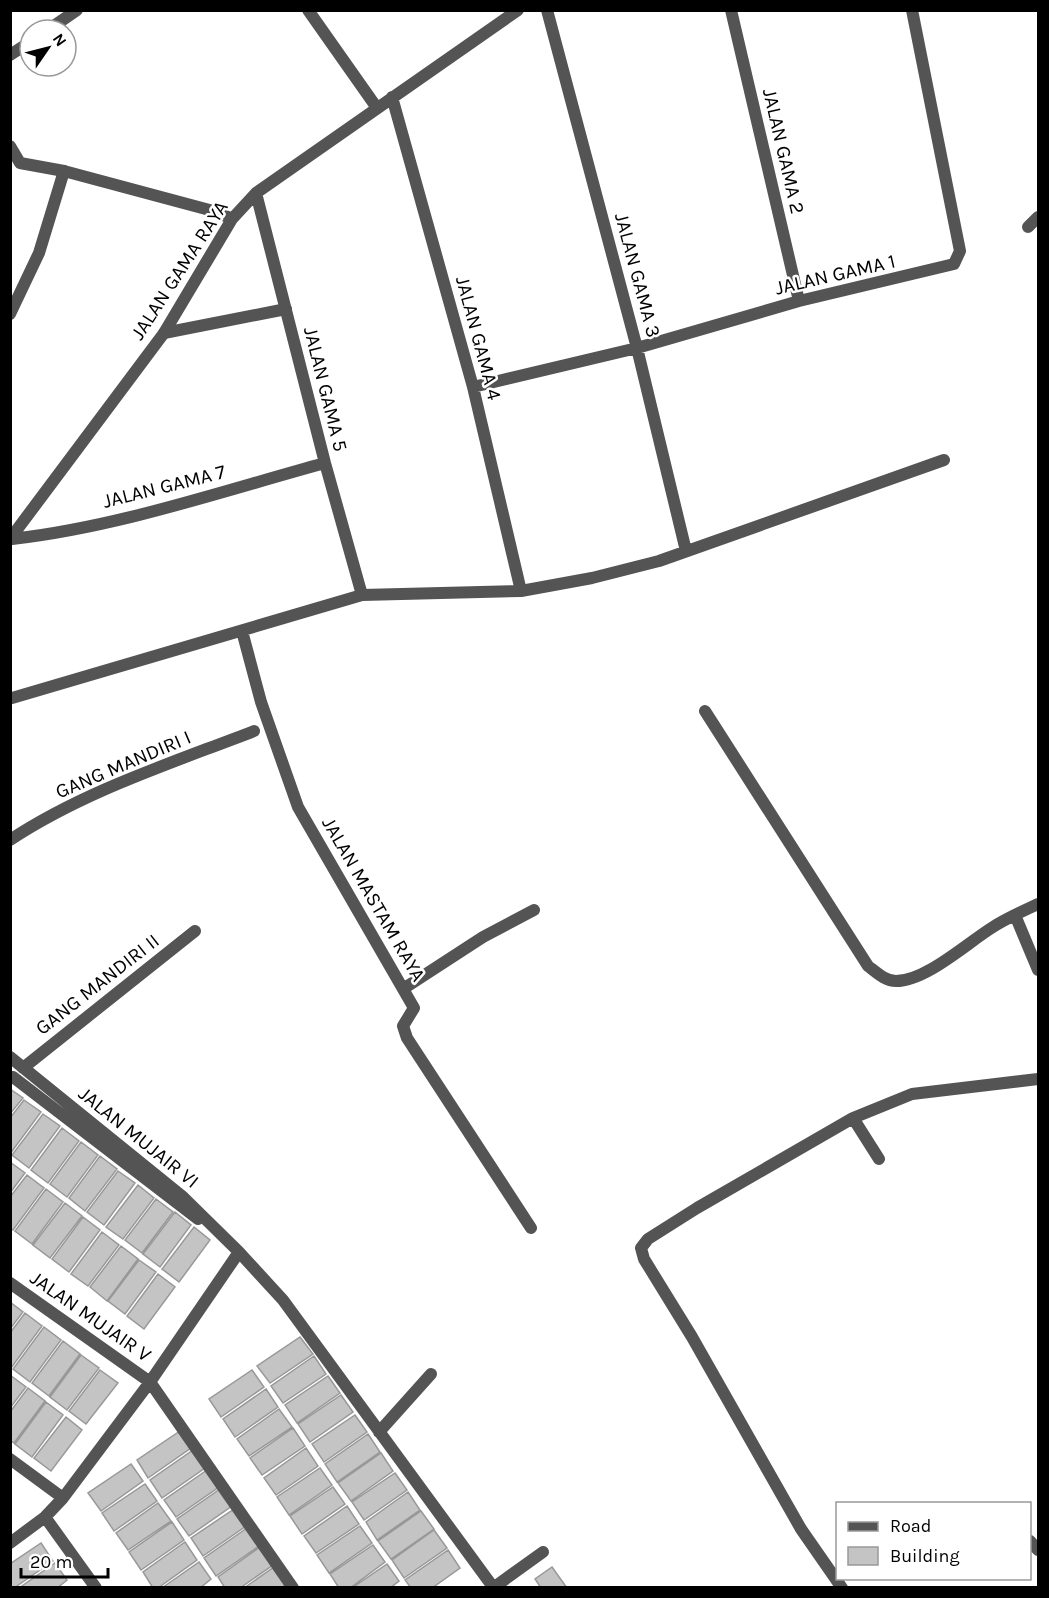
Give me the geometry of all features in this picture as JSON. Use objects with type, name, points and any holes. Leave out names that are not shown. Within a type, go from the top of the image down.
[{"type":"street","points":[[308,10],[377,108]]},
{"type":"street","name":"JALAN GAMA RAYA","points":[[11,539],[164,333],[232,219],[256,193],[518,10]]},
{"type":"street","name":"JALAN GAMA 3","points":[[547,10],[637,348],[686,551]]},
{"type":"street","name":"JALAN GAMA 2","points":[[731,10],[799,301]]},
{"type":"street","name":"JALAN GAMA 1","points":[[473,387],[637,348],[799,301],[950,268],[958,261],[960,251],[912,10]]},
{"type":"street","name":"JALAN GAMA 4","points":[[392,97],[473,387],[521,591]]},
{"type":"street","points":[[10,146],[15,164],[64,171],[217,212],[232,219]]},
{"type":"street","points":[[10,314],[39,253],[64,171]]},
{"type":"street","name":"JALAN GAMA 5","points":[[256,193],[325,463],[362,595]]},
{"type":"street","points":[[1028,226],[1038,218]]},
{"type":"street","points":[[164,333],[286,309]]},
{"type":"street","points":[[11,696],[362,595],[521,591],[602,576],[686,551],[944,460]]},
{"type":"street","name":"JALAN GAMA 7","points":[[11,539],[49,534],[159,509],[325,463]]},
{"type":"street","name":"JALAN MASTAM RAYA","points":[[242,630],[261,702],[298,807],[414,1008],[403,1026],[407,1038],[531,1228]]},
{"type":"street","points":[[705,711],[868,966],[882,977],[894,981],[907,980],[922,974],[1016,915],[1038,904]]},
{"type":"street","name":"GANG MANDIRI I","points":[[10,840],[40,820],[118,785],[254,731]]},
{"type":"street","points":[[403,989],[483,937],[534,909]]},
{"type":"street","points":[[1016,915],[1038,970]]},
{"type":"street","name":"GANG MANDIRI II","points":[[23,1068],[195,932]]},
{"type":"street","name":"JALAN MUJAIR VI","points":[[10,1058],[207,1218],[239,1251],[283,1300],[493,1587]]},
{"type":"street","points":[[13,1077],[199,1220],[207,1218]]},
{"type":"street","points":[[836,1579],[801,1529],[692,1337],[644,1259],[641,1248],[648,1239],[697,1208],[853,1118],[912,1094],[1038,1079]]},
{"type":"street","points":[[853,1118],[879,1159]]},
{"type":"street","points":[[10,1543],[45,1517],[63,1498],[150,1382],[239,1251]]},
{"type":"street","name":"JALAN MUJAIR V","points":[[10,1283],[150,1382],[293,1587]]},
{"type":"street","points":[[379,1432],[431,1374]]},
{"type":"street","points":[[10,1459],[63,1498]]},
{"type":"street","points":[[45,1517],[96,1587]]},
{"type":"street","points":[[493,1587],[543,1552]]},
{"type":"building","points":[[10,1089],[23,1098],[10,1114]]},
{"type":"building","points":[[24,1100],[41,1112],[10,1154],[10,1118]]},
{"type":"building","points":[[43,1114],[60,1126],[29,1168],[12,1155]]},
{"type":"building","points":[[62,1128],[79,1141],[48,1183],[31,1170]]},
{"type":"building","points":[[81,1142],[98,1155],[67,1197],[50,1184]]},
{"type":"building","points":[[100,1156],[117,1169],[85,1211],[69,1198]]},
{"type":"building","points":[[10,1162],[25,1173],[10,1193]]},
{"type":"building","points":[[118,1171],[135,1183],[104,1225],[87,1212]]},
{"type":"building","points":[[27,1175],[44,1188],[13,1230],[10,1228],[10,1197]]},
{"type":"building","points":[[138,1185],[154,1198],[123,1239],[106,1227]]},
{"type":"building","points":[[46,1189],[63,1202],[32,1244],[15,1231]]},
{"type":"building","points":[[156,1199],[173,1212],[142,1253],[125,1240]]},
{"type":"building","points":[[65,1203],[82,1216],[50,1258],[33,1245]]},
{"type":"building","points":[[175,1212],[191,1225],[160,1267],[143,1254]]},
{"type":"building","points":[[83,1217],[100,1230],[69,1272],[52,1259]]},
{"type":"building","points":[[194,1227],[210,1240],[179,1282],[162,1269]]},
{"type":"building","points":[[102,1232],[119,1245],[88,1286],[71,1274]]},
{"type":"building","points":[[121,1246],[138,1259],[107,1301],[90,1287]]},
{"type":"building","points":[[139,1260],[156,1272],[125,1314],[108,1301]]},
{"type":"building","points":[[158,1274],[175,1287],[144,1329],[127,1316]]},
{"type":"building","points":[[10,1302],[23,1312],[10,1329]]},
{"type":"building","points":[[25,1313],[42,1326],[11,1368],[10,1333]]},
{"type":"building","points":[[44,1327],[61,1340],[30,1382],[13,1369]]},
{"type":"building","points":[[300,1337],[313,1354],[270,1383],[257,1366]]},
{"type":"building","points":[[63,1341],[80,1354],[49,1396],[32,1383]]},
{"type":"building","points":[[81,1355],[99,1368],[67,1410],[50,1397]]},
{"type":"building","points":[[314,1356],[326,1374],[283,1403],[271,1386]]},
{"type":"building","points":[[100,1370],[118,1383],[86,1424],[69,1411]]},
{"type":"building","points":[[252,1370],[264,1387],[221,1417],[209,1399]]},
{"type":"building","points":[[10,1375],[26,1387],[10,1408]]},
{"type":"building","points":[[328,1376],[340,1393],[297,1423],[285,1405]]},
{"type":"building","points":[[28,1388],[45,1401],[14,1443],[10,1440],[10,1412]]},
{"type":"building","points":[[266,1389],[278,1407],[235,1437],[223,1419]]},
{"type":"building","points":[[341,1395],[353,1412],[310,1442],[298,1424]]},
{"type":"building","points":[[46,1402],[63,1415],[32,1457],[15,1444]]},
{"type":"building","points":[[279,1409],[292,1427],[249,1456],[237,1439]]},
{"type":"building","points":[[355,1415],[367,1432],[324,1462],[312,1444]]},
{"type":"building","points":[[66,1417],[82,1430],[51,1471],[34,1458]]},
{"type":"building","points":[[293,1428],[305,1446],[262,1475],[250,1458]]},
{"type":"building","points":[[180,1431],[191,1448],[148,1478],[137,1460]]},
{"type":"building","points":[[368,1434],[380,1452],[337,1482],[325,1464]]},
{"type":"building","points":[[306,1448],[318,1466],[276,1495],[264,1478]]},
{"type":"building","points":[[193,1450],[205,1468],[162,1498],[150,1480]]},
{"type":"building","points":[[381,1453],[393,1471],[351,1501],[338,1483]]},
{"type":"building","points":[[131,1464],[143,1481],[101,1511],[88,1493]]},
{"type":"building","points":[[320,1468],[332,1485],[289,1515],[277,1497]]},
{"type":"building","points":[[207,1470],[219,1487],[176,1517],[164,1500]]},
{"type":"building","points":[[395,1473],[407,1490],[364,1520],[352,1502]]},
{"type":"building","points":[[145,1484],[157,1501],[114,1531],[102,1513]]},
{"type":"building","points":[[333,1487],[345,1504],[302,1534],[290,1516]]},
{"type":"building","points":[[220,1489],[232,1506],[189,1536],[177,1519]]},
{"type":"building","points":[[408,1492],[420,1510],[377,1540],[366,1522]]},
{"type":"building","points":[[158,1503],[171,1521],[128,1550],[116,1533]]},
{"type":"building","points":[[347,1506],[359,1524],[316,1553],[304,1536]]},
{"type":"building","points":[[234,1509],[246,1526],[203,1556],[191,1538]]},
{"type":"building","points":[[421,1511],[434,1529],[391,1559],[378,1541]]},
{"type":"building","points":[[172,1522],[184,1540],[141,1570],[129,1552]]},
{"type":"building","points":[[360,1526],[372,1543],[329,1573],[317,1555]]},
{"type":"building","points":[[247,1528],[259,1546],[216,1576],[204,1558]]},
{"type":"building","points":[[434,1530],[447,1548],[404,1578],[392,1560]]},
{"type":"building","points":[[185,1542],[197,1560],[158,1588],[153,1588],[143,1572]]},
{"type":"building","points":[[41,1543],[53,1561],[14,1588],[10,1588],[10,1564]]},
{"type":"building","points":[[373,1545],[385,1562],[350,1588],[339,1588],[330,1574]]},
{"type":"building","points":[[260,1547],[273,1565],[240,1588],[225,1588],[218,1577]]},
{"type":"building","points":[[448,1550],[460,1568],[432,1588],[411,1588],[405,1580]]},
{"type":"building","points":[[199,1562],[211,1579],[200,1588],[162,1588]]},
{"type":"building","points":[[55,1563],[67,1580],[57,1588],[19,1588]]},
{"type":"building","points":[[387,1564],[399,1581],[390,1588],[352,1588]]},
{"type":"building","points":[[274,1567],[286,1585],[281,1588],[244,1588]]},
{"type":"building","points":[[552,1567],[567,1588],[541,1588],[535,1579]]}]
